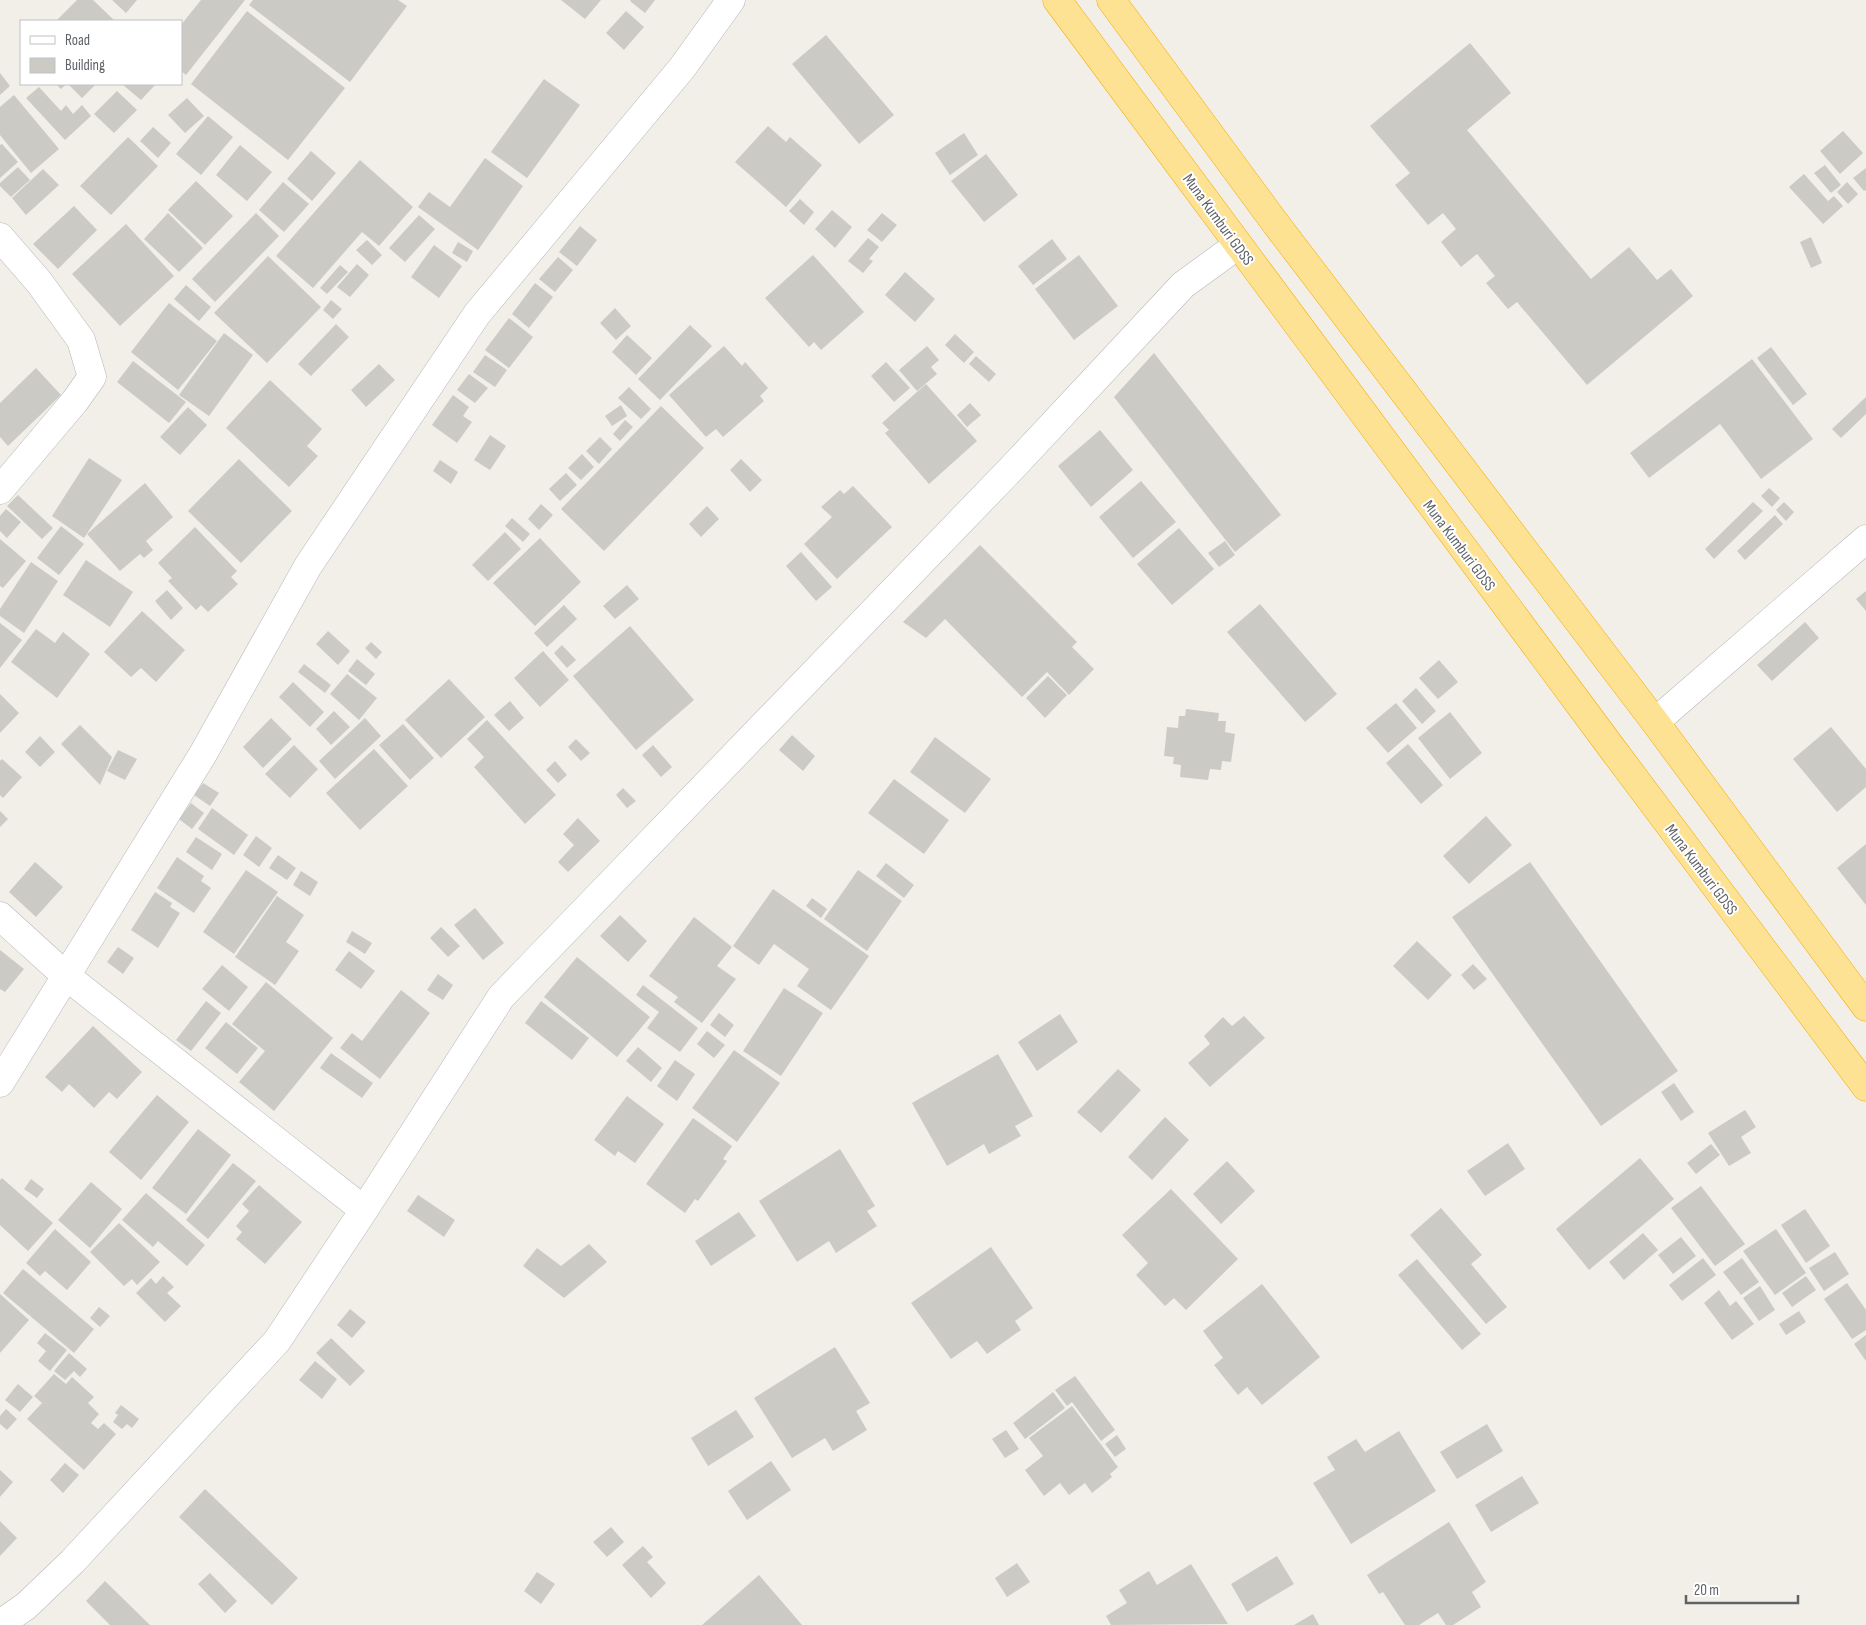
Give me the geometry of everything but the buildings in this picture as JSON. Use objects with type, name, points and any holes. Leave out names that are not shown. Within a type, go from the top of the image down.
[{"type":"highway","name":"Muna Kumburi GDSS","points":[[1057,0],[1866,1088]]},
{"type":"highway","points":[[1111,0],[1273,220],[1655,722],[1866,1007]]},
{"type":"street","points":[[0,1083],[203,754],[308,566],[477,314],[682,68],[731,0]]},
{"type":"street","points":[[0,237],[39,282],[80,340],[92,377],[75,401],[0,490]]},
{"type":"street","points":[[0,1624],[26,1606],[72,1562],[277,1341],[501,997],[1011,469],[1183,285],[1238,245]]},
{"type":"street","points":[[1655,722],[1866,539]]},
{"type":"street","points":[[0,916],[66,976],[364,1210]]}]
